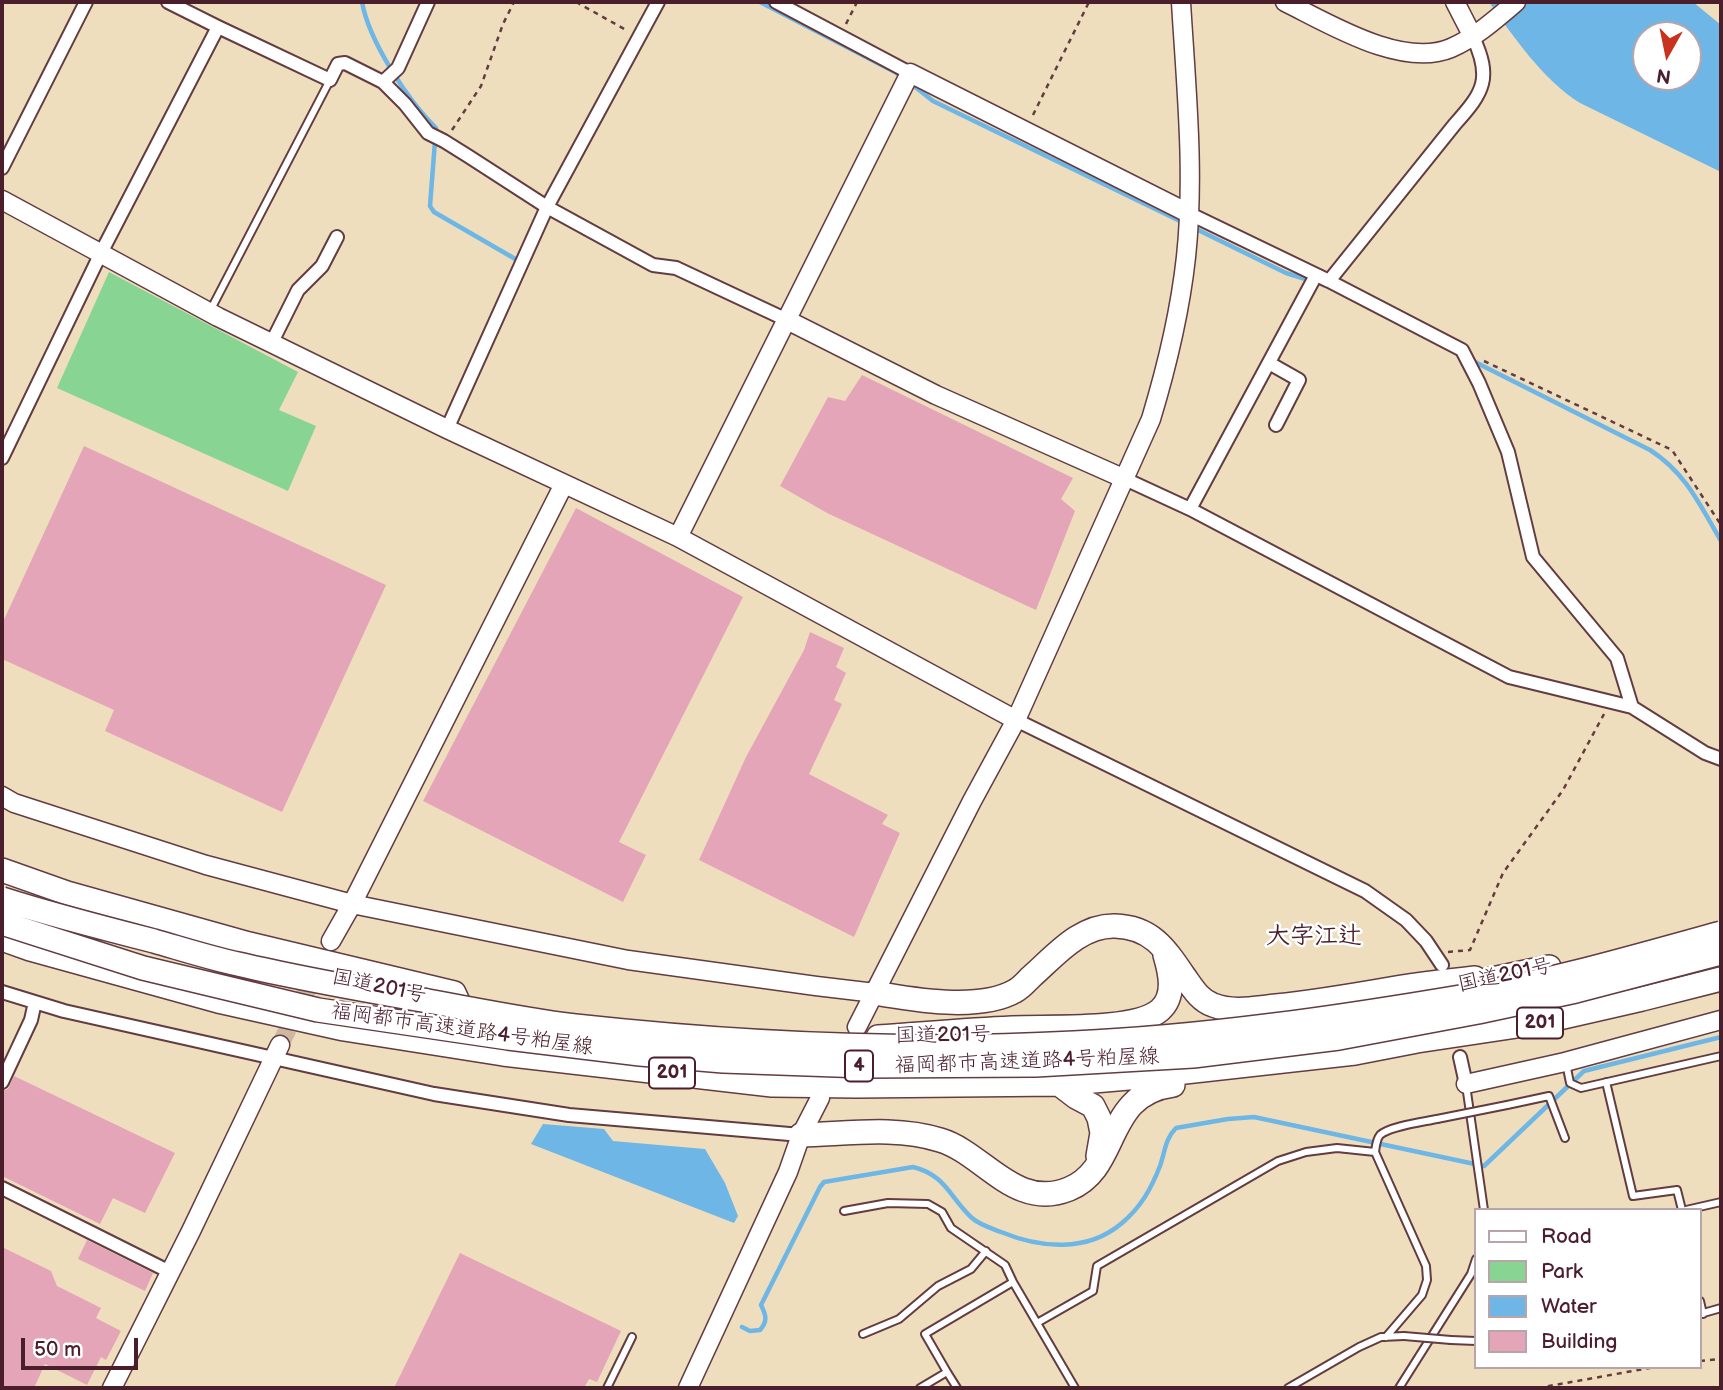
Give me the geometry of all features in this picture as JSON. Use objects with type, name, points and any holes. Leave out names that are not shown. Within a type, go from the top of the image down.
[{"type":"highway","points":[[2,870],[67,893],[236,940],[454,993],[459,1004]]},
{"type":"highway","name":"国道201号","points":[[2,892],[25,901],[244,960],[459,1004],[624,1025],[794,1038],[865,1032],[1094,1034],[1212,1026],[1329,1013],[1540,970],[1721,926]]},
{"type":"highway","name":"福岡都市高速道路4号粕屋線","points":[[2,899],[54,916],[236,964],[322,982],[573,1026],[809,1045],[1073,1044],[1196,1034],[1468,995],[1568,974],[1721,933]]},
{"type":"highway","name":"福岡都市高速道路4号粕屋線","points":[[2,923],[143,968],[318,1010],[640,1054],[723,1061],[864,1066],[1049,1065],[1193,1056],[1339,1038],[1478,1013],[1576,991],[1721,953]]},
{"type":"highway","points":[[875,993],[954,1002],[986,1001],[1016,991],[1085,932],[1100,927],[1129,928],[1156,939],[1195,992],[1211,1005],[1234,1010],[1309,1003],[1417,985],[1540,970]]},
{"type":"highway","name":"201","points":[[2,939],[218,1001],[344,1029],[490,1052],[772,1085],[1059,1084],[1153,1076],[1355,1053],[1538,1023],[1721,979]]},
{"type":"highway","points":[[865,1032],[1103,1025],[1134,1021],[1160,1010],[1167,999],[1171,975],[1163,948]]},
{"type":"highway","points":[[2,953],[218,1001]]},
{"type":"highway","points":[[801,1135],[897,1132],[942,1140],[963,1150],[1013,1186],[1048,1194],[1069,1189],[1083,1181],[1097,1166],[1122,1115],[1147,1091],[1164,1086],[1283,1071],[1355,1053]]},
{"type":"highway","points":[[1059,1084],[1093,1106],[1099,1118],[1102,1133],[1097,1166]]},
{"type":"street","points":[[2,168],[86,2]]},
{"type":"street","points":[[168,2],[330,80],[338,64],[345,62],[383,82],[405,104],[428,134],[444,141],[547,207],[653,265],[676,268],[936,395],[1190,509],[1508,677],[1632,708],[1705,753],[1721,759]]},
{"type":"street","points":[[383,82],[398,68],[428,2]]},
{"type":"street","points":[[447,429],[547,207],[658,2]]},
{"type":"street","points":[[776,2],[910,73],[1329,281],[1462,351],[1479,383],[1507,452],[1533,557],[1617,658],[1632,708]]},
{"type":"street","points":[[865,1032],[875,993],[1016,720],[1151,419],[1175,326],[1186,258],[1188,136],[1181,2]]},
{"type":"street","points":[[1285,2],[1379,47],[1422,53],[1448,50],[1480,32],[1516,2]]},
{"type":"street","points":[[1329,281],[1481,91],[1484,80],[1480,32],[1455,2]]},
{"type":"street","points":[[2,458],[101,253],[218,27]]},
{"type":"street","points":[[678,537],[910,73]]},
{"type":"street","points":[[2,200],[271,344],[678,537],[1016,720],[1365,891],[1406,919],[1438,959]]},
{"type":"street","points":[[271,344],[298,290],[322,266],[337,237]]},
{"type":"street","points":[[1190,509],[1316,275]]},
{"type":"street","points":[[1269,363],[1299,380],[1276,425]]},
{"type":"street","points":[[331,941],[352,905],[564,484]]},
{"type":"street","points":[[2,796],[14,803],[131,842],[352,905],[628,960],[875,993]]},
{"type":"street","points":[[2,992],[64,1011],[277,1052],[434,1094],[569,1115],[801,1135]]},
{"type":"street","points":[[2,1082],[31,1020],[35,1002]]},
{"type":"street","points":[[1460,1057],[1465,1084],[1566,1062],[1721,1020]]},
{"type":"street","points":[[111,1388],[277,1052]]},
{"type":"street","points":[[688,1388],[820,1098]]},
{"type":"street","points":[[2,1188],[170,1272]]},
{"type":"lane","points":[[210,313],[330,80]]},
{"type":"lane","points":[[1566,1062],[1570,1083],[1580,1088],[1721,1056]]},
{"type":"lane","points":[[1606,1082],[1633,1196],[1677,1190],[1683,1208]]},
{"type":"lane","points":[[1465,1084],[1484,1208]]},
{"type":"lane","points":[[1387,1336],[1422,1295],[1427,1280],[1426,1266],[1375,1152],[1376,1142],[1382,1134],[1437,1119],[1549,1097],[1565,1138]]},
{"type":"lane","points":[[1037,1323],[1093,1291],[1097,1266],[1278,1160],[1306,1152],[1337,1148],[1375,1152]]},
{"type":"lane","points":[[1693,1208],[1721,1202]]},
{"type":"lane","points":[[844,1211],[888,1203],[928,1204],[942,1212],[951,1228],[1005,1265],[1075,1388]]},
{"type":"lane","points":[[863,1334],[899,1319],[938,1286],[971,1269],[986,1251]]},
{"type":"lane","points":[[1399,1388],[1471,1274],[1474,1265]]},
{"type":"lane","points":[[957,1388],[925,1334],[1013,1282]]},
{"type":"lane","points":[[1702,1314],[1721,1308]]},
{"type":"lane","points":[[607,1388],[632,1337]]},
{"type":"lane","points":[[1288,1388],[1381,1337],[1474,1341]]},
{"type":"lane","points":[[919,1388],[947,1372]]},
{"type":"path","points":[[444,141],[481,86],[513,2]]},
{"type":"path","points":[[576,2],[638,36]]},
{"type":"path","points":[[841,36],[857,2]]},
{"type":"path","points":[[1025,130],[1089,2]]},
{"type":"path","points":[[1462,351],[1672,450],[1721,525]]},
{"type":"path","points":[[1438,959],[1470,950],[1503,873],[1563,790],[1611,702]]},
{"type":"path","points":[[1702,1361],[1721,1359]]},
{"type":"path","points":[[1538,1388],[1644,1369]]},
{"type":"green space","points":[[109,272],[298,372],[279,410],[316,426],[288,491],[57,388]]},
{"type":"water","points":[[1489,2],[1693,2],[1721,25],[1721,172],[1580,103],[1541,70]]},
{"type":"water","points":[[543,1124],[604,1129],[613,1141],[705,1149],[725,1183],[738,1216],[734,1223],[531,1144]]},
{"type":"building","points":[[862,375],[1073,478],[1061,499],[1075,511],[1036,610],[827,513],[780,486],[828,397],[845,401]]},
{"type":"building","points":[[84,446],[386,585],[282,812],[105,731],[114,710],[2,659],[2,624]]},
{"type":"building","points":[[576,508],[743,597],[619,842],[646,855],[623,902],[423,801]]},
{"type":"building","points":[[810,632],[844,648],[836,667],[846,673],[834,700],[842,704],[809,774],[888,815],[882,824],[900,833],[854,937],[699,860],[746,757],[804,650]]},
{"type":"building","points":[[14,1076],[175,1153],[145,1213],[113,1198],[100,1224],[2,1176],[2,1091],[8,1089]]},
{"type":"building","points":[[87,1240],[153,1273],[145,1291],[78,1259]]},
{"type":"building","points":[[2,1247],[51,1271],[57,1286],[101,1308],[96,1318],[121,1331],[106,1360],[101,1357],[87,1385],[45,1364],[34,1388],[2,1388]]},
{"type":"building","points":[[460,1253],[621,1331],[597,1382],[589,1379],[584,1388],[394,1388]]},
{"type":"waterway","points":[[362,2],[381,52],[402,87],[436,128],[430,206],[434,212],[517,260]]},
{"type":"waterway","points":[[760,2],[902,77]]},
{"type":"waterway","points":[[909,82],[933,101],[1184,223]]},
{"type":"waterway","points":[[1192,227],[1286,273],[1328,286]]},
{"type":"waterway","points":[[1473,361],[1663,459],[1683,479],[1721,541]]},
{"type":"waterway","points":[[742,1327],[750,1331],[763,1327],[765,1318],[761,1305],[824,1182],[913,1167],[940,1181],[972,1218],[982,1224],[1031,1242],[1063,1245],[1079,1243],[1108,1233],[1135,1211],[1153,1182],[1167,1141],[1176,1128],[1254,1117],[1484,1166],[1584,1071],[1721,1037]]},
{"type":"tunnel","points":[[280,1045],[331,941]]},
{"type":"district","name":"大字江辻","points":[[1314,937]]}]
